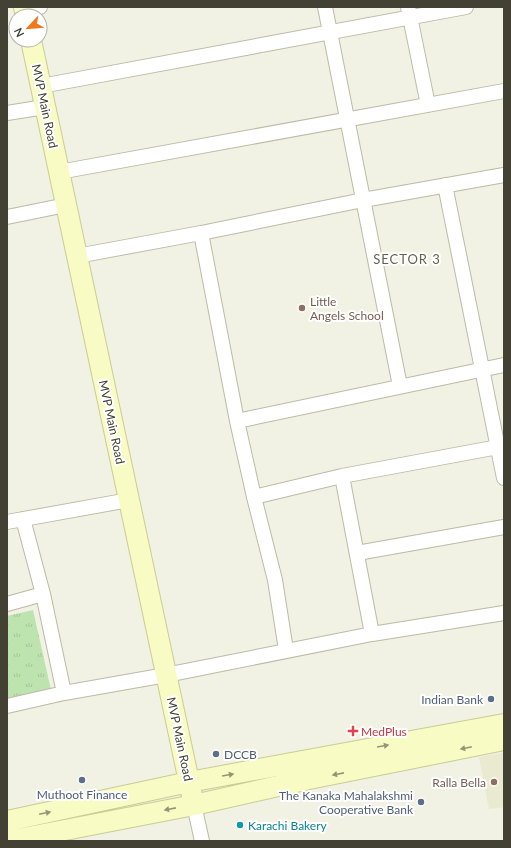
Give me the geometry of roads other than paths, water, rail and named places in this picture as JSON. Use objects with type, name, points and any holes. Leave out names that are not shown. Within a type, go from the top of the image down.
[{"type":"street","points":[[325,7],[400,386]]},
{"type":"street","points":[[41,86],[330,32],[409,12],[466,7]]},
{"type":"street","points":[[409,12],[428,105]]},
{"type":"street","name":"MVP Main Road","points":[[33,48],[194,805]]},
{"type":"street","points":[[59,172],[504,91]]},
{"type":"street","points":[[7,113],[45,106]]},
{"type":"street","points":[[77,256],[201,233],[363,200],[504,175]]},
{"type":"street","points":[[445,185],[504,478]]},
{"type":"street","points":[[7,217],[66,205]]},
{"type":"street","points":[[201,233],[237,421],[275,580],[286,650]]},
{"type":"street","points":[[237,421],[504,364]]},
{"type":"street","points":[[254,497],[342,476],[498,447]]},
{"type":"street","points":[[342,476],[372,634]]},
{"type":"street","points":[[7,522],[129,500]]},
{"type":"street","points":[[23,519],[43,594],[64,693]]},
{"type":"street","points":[[357,553],[504,527]]},
{"type":"street","points":[[7,604],[43,594]]},
{"type":"street","points":[[7,706],[64,693],[166,675],[286,650],[372,634],[504,613]]},
{"type":"street","points":[[7,821],[189,782],[504,724]]},
{"type":"street","points":[[8,841],[194,805],[309,779],[504,740]]},
{"type":"street","points":[[194,805],[202,841]]},
{"type":"place","name":"Little Angels School","points":[[302,308]]},
{"type":"place","name":"Indian Bank","points":[[491,699]]},
{"type":"place","name":"MedPlus","points":[[353,731]]},
{"type":"place","name":"DCCB","points":[[216,754]]},
{"type":"place","name":"Muthoot Finance","points":[[82,780]]},
{"type":"place","name":"Ralla Bella","points":[[494,782]]},
{"type":"place","name":"The Kanaka Mahalakshmi Cooperative Bank","points":[[421,802]]},
{"type":"place","name":"Karachi Bakery","points":[[240,825]]},
{"type":"district","name":"SECTOR 3","points":[[407,259]]}]
